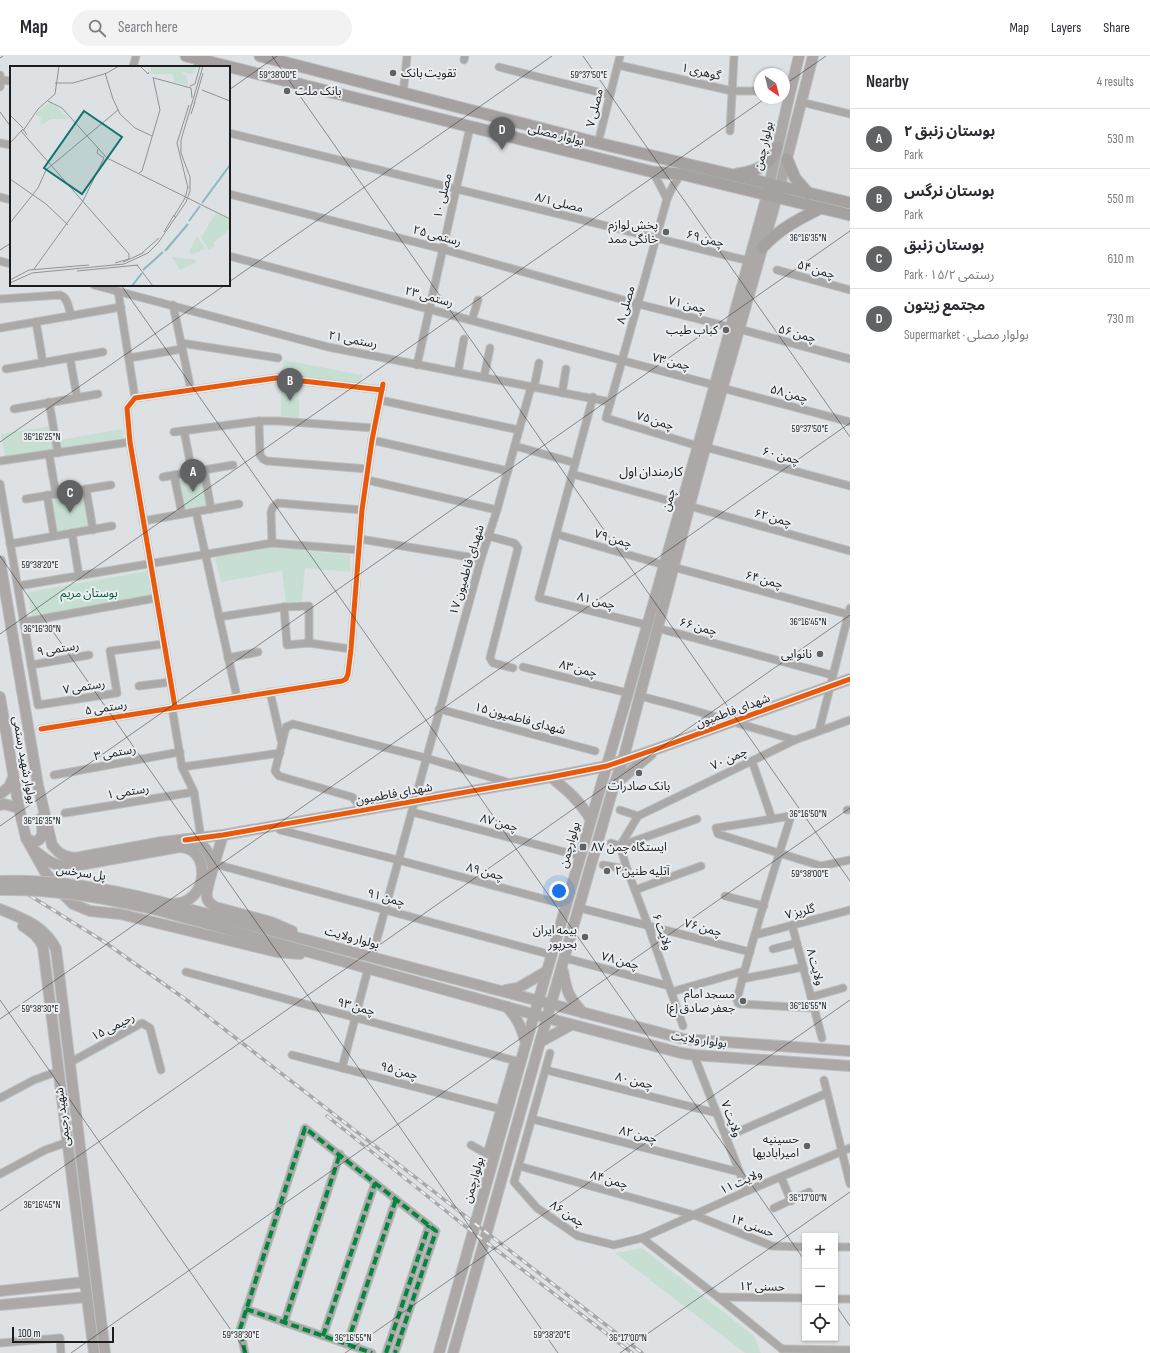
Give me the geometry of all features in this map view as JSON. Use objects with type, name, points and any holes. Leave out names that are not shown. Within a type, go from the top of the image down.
[{"type":"main road","name":"بولوار مصلی","points":[[186,56],[198,63],[214,66]]},
{"type":"main road","name":"بولوار مصلی","points":[[260,56],[288,59],[403,94],[598,143],[769,183],[775,192],[821,208],[850,215]]},
{"type":"main road","name":"بولوار چمن","points":[[769,183],[799,56]]},
{"type":"main road","name":"بولوار چمن","points":[[775,192],[787,159],[813,56]]},
{"type":"main road","name":"بولوار مصلی","points":[[230,69],[283,79],[653,172],[681,174],[775,192],[809,194],[850,203]]},
{"type":"main road","points":[[796,71],[809,74]]},
{"type":"main road","points":[[564,150],[568,135]]},
{"type":"main road","points":[[731,174],[746,173],[760,167],[769,161],[777,147]]},
{"type":"main road","points":[[787,159],[795,178],[809,194]]},
{"type":"main road","name":"چمن","points":[[614,785],[623,760],[640,696],[657,628],[669,566],[685,505],[735,328],[762,248],[775,192]]},
{"type":"main road","name":"چمن","points":[[735,328],[749,261],[775,192]]},
{"type":"main road","points":[[762,248],[771,238],[788,225],[821,208]]},
{"type":"main road","name":"بولوار شهید رستمی","points":[[0,561],[38,784],[52,845],[58,853]]},
{"type":"main road","name":"چمن","points":[[607,766],[647,625],[669,566]]},
{"type":"main road","points":[[647,625],[657,628]]},
{"type":"main road","name":"شهدای فاطمیون","points":[[58,853],[75,858],[223,835],[551,778],[607,766],[732,722],[831,680],[850,679]]},
{"type":"main road","points":[[628,693],[640,696]]},
{"type":"main road","name":"بولوار شهید رستمی","points":[[0,697],[13,778],[26,838],[45,872],[62,894],[73,904],[90,911],[127,916],[277,952],[328,957]]},
{"type":"main road","points":[[453,1353],[614,785],[646,757],[662,747]]},
{"type":"main road","name":"بولوارچمن","points":[[439,1353],[517,1062],[526,1043],[607,766]]},
{"type":"main road","points":[[0,794],[9,787],[13,778]]},
{"type":"main road","points":[[551,778],[574,796],[581,804],[590,820]]},
{"type":"main road","points":[[26,838],[29,841],[37,842],[43,835],[38,784]]},
{"type":"main road","points":[[0,805],[4,804],[19,808]]},
{"type":"main road","points":[[223,835],[207,898],[209,902],[215,907],[271,922],[329,946]]},
{"type":"main road","points":[[184,840],[197,842],[202,845],[211,857],[214,866]]},
{"type":"main road","points":[[32,849],[52,864],[62,867],[179,847],[190,849],[200,860],[202,869],[199,888],[194,896],[188,900],[182,903],[172,904]]},
{"type":"main road","name":"پل سرخس","points":[[0,881],[34,881],[76,884],[108,889],[158,906]]},
{"type":"main road","name":"پل سرخس","points":[[0,890],[57,892],[87,895],[158,906]]},
{"type":"main road","name":"بولوار ولایت","points":[[158,906],[172,904],[692,1041],[850,1051]]},
{"type":"main road","name":"بولوار ولایت","points":[[158,906],[368,969],[572,1025],[694,1055],[850,1066]]},
{"type":"main road","name":"شهید رحیمی","points":[[0,909],[30,923],[43,931],[51,939],[56,949],[105,1353]]},
{"type":"main road","name":"شهید رحیمی","points":[[0,914],[20,924],[36,935],[43,947],[94,1353]]},
{"type":"main road","points":[[563,963],[566,990],[571,999],[583,1013]]},
{"type":"main road","points":[[501,991],[518,988],[547,971]]},
{"type":"main road","points":[[507,1007],[517,1018],[522,1027],[526,1043]]},
{"type":"main road","points":[[53,1021],[64,1020]]},
{"type":"main road","points":[[540,1042],[572,1025]]},
{"type":"main road","points":[[0,1290],[86,1282]]},
{"type":"main road","points":[[0,1305],[87,1296]]},
{"type":"street","points":[[133,66],[136,56]]},
{"type":"street","points":[[403,94],[407,56]]},
{"type":"street","name":"مصلی ۷","points":[[598,143],[620,56]]},
{"type":"street","points":[[730,131],[734,56]]},
{"type":"street","name":"گوهری ۱","points":[[618,65],[732,90],[754,91]]},
{"type":"street","points":[[499,67],[610,94]]},
{"type":"street","points":[[801,102],[850,114]]},
{"type":"street","name":"مصلی ۱۰","points":[[417,365],[428,308],[470,127]]},
{"type":"street","name":"مصلی ۸/۱","points":[[230,133],[657,238]]},
{"type":"street","points":[[0,144],[10,145]]},
{"type":"street","points":[[653,172],[667,199]]},
{"type":"street","name":"مصلی ۸","points":[[606,418],[667,199],[681,174]]},
{"type":"street","name":"رستمی ۲۵","points":[[230,194],[442,249],[638,304]]},
{"type":"street","points":[[0,197],[10,200]]},
{"type":"street","name":"چمن ۶۹","points":[[657,238],[749,261]]},
{"type":"street","name":"رستمی ۲۳","points":[[230,256],[622,361]]},
{"type":"street","points":[[0,261],[10,264]]},
{"type":"street","name":"چمن ۵۴","points":[[777,270],[850,290]]},
{"type":"street","name":"رستمی ۲۱","points":[[97,286],[328,347],[562,393],[593,397],[610,402]]},
{"type":"street","points":[[118,292],[135,398]]},
{"type":"street","points":[[0,299],[63,296],[66,299],[71,316]]},
{"type":"street","points":[[472,320],[478,300]]},
{"type":"street","name":"چمن ۷۱","points":[[638,304],[735,328]]},
{"type":"street","points":[[173,305],[191,390]]},
{"type":"street","points":[[0,328],[121,307]]},
{"type":"street","points":[[36,322],[43,363]]},
{"type":"street","name":"چمن ۵۶","points":[[735,328],[850,359]]},
{"type":"street","points":[[458,372],[464,339]]},
{"type":"street","points":[[129,358],[182,346],[278,358]]},
{"type":"street","points":[[484,377],[490,348]]},
{"type":"street","points":[[6,369],[103,352]]},
{"type":"street","points":[[70,358],[77,397]]},
{"type":"street","name":"چمن ۷۳","points":[[622,361],[718,386]]},
{"type":"street","name":"شهدای فاطمیون ۱۷","points":[[372,957],[481,559],[497,510],[539,363]]},
{"type":"street","points":[[562,393],[566,369]]},
{"type":"street","points":[[201,838],[194,792],[182,768],[171,682],[130,442],[127,408],[135,398],[276,378],[383,387],[374,428],[362,510],[351,649],[309,643],[287,645],[284,607]]},
{"type":"street","name":"چمن ۵۸","points":[[718,386],[850,422]]},
{"type":"street","points":[[14,409],[98,394]]},
{"type":"street","points":[[556,534],[574,462],[593,397]]},
{"type":"street","points":[[380,400],[519,430]]},
{"type":"street","points":[[50,402],[58,453]]},
{"type":"street","name":"چمن ۷۵","points":[[606,418],[702,447]]},
{"type":"street","points":[[174,432],[259,421],[374,428]]},
{"type":"street","points":[[259,421],[260,456],[267,461],[368,469]]},
{"type":"street","points":[[184,431],[192,472]]},
{"type":"street","points":[[372,440],[508,470]]},
{"type":"street","points":[[0,461],[130,442]]},
{"type":"street","points":[[515,446],[574,462]]},
{"type":"street","name":"چمن ۶۰","points":[[702,447],[850,486]]},
{"type":"street","points":[[49,454],[56,494]]},
{"type":"street","points":[[163,477],[233,465]]},
{"type":"street","points":[[204,470],[211,509]]},
{"type":"street","name":"چمن ۶۲","points":[[572,474],[850,551]]},
{"type":"street","points":[[174,475],[182,514]]},
{"type":"street","points":[[367,480],[497,510]]},
{"type":"street","points":[[0,484],[31,665]]},
{"type":"street","points":[[26,499],[111,485]]},
{"type":"street","points":[[86,489],[93,530]]},
{"type":"street","points":[[47,495],[54,536]]},
{"type":"street","points":[[272,543],[272,512],[273,507],[278,503],[362,510]]},
{"type":"street","points":[[143,521],[239,504]]},
{"type":"street","points":[[196,512],[237,697]]},
{"type":"street","points":[[10,544],[112,526]]},
{"type":"street","points":[[72,533],[79,576]]},
{"type":"street","name":"چمن ۷۹","points":[[556,534],[669,566]]},
{"type":"street","name":"چمن ۸۱","points":[[556,534],[539,598],[647,625]]},
{"type":"street","points":[[488,536],[514,543],[518,548],[490,658],[493,663],[513,668]]},
{"type":"street","points":[[360,539],[481,559]]},
{"type":"street","points":[[18,586],[272,543],[358,550]]},
{"type":"street","name":"چمن ۶۴","points":[[669,566],[849,612]]},
{"type":"street","points":[[24,622],[156,598]]},
{"type":"street","points":[[219,617],[284,607],[309,606],[309,643]]},
{"type":"street","points":[[819,730],[849,612]]},
{"type":"street","name":"چمن ۶۶","points":[[657,628],[734,648],[831,680]]},
{"type":"street","name":"رستمی ۷","points":[[31,665],[38,705],[117,693],[110,651],[164,644]]},
{"type":"street","name":"رستمی ۵","points":[[41,729],[342,681],[346,679],[348,674],[351,649]]},
{"type":"street","points":[[228,658],[258,652]]},
{"type":"street","name":"رستمی ۹","points":[[31,665],[89,655]]},
{"type":"street","name":"چمن ۸۳","points":[[523,667],[628,693]]},
{"type":"street","points":[[139,686],[171,682]]},
{"type":"street","points":[[270,692],[281,743]]},
{"type":"street","points":[[640,696],[795,740]]},
{"type":"street","name":"شهدای فاطمیون ۱۵","points":[[440,709],[595,751]]},
{"type":"street","name":"چمن ۷۰","points":[[638,816],[795,740],[850,720]]},
{"type":"street","points":[[360,810],[356,801],[352,797],[279,776],[277,774],[275,771],[281,743],[286,727],[289,724],[426,758],[512,784]]},
{"type":"street","points":[[0,742],[9,749]]},
{"type":"street","name":"رستمی ۳","points":[[54,775],[180,752]]},
{"type":"street","points":[[182,768],[280,753]]},
{"type":"street","points":[[752,760],[772,819]]},
{"type":"street","name":"رستمی ۱","points":[[65,813],[194,792]]},
{"type":"street","points":[[620,810],[638,816],[620,846]]},
{"type":"street","name":"چمن ۸۷","points":[[412,812],[580,856]]},
{"type":"street","points":[[814,1008],[740,1004],[737,1000],[744,971],[779,854],[791,816],[716,828],[718,834],[779,854],[821,866],[850,860]]},
{"type":"street","points":[[610,843],[620,846],[697,818]]},
{"type":"street","name":"چمن ۸۹","points":[[280,830],[566,905]]},
{"type":"street","name":"ولایت ۶","points":[[620,846],[627,870],[683,1026]]},
{"type":"street","points":[[603,865],[627,870]]},
{"type":"street","name":"چمن ۹۱","points":[[214,866],[385,909],[552,955]]},
{"type":"street","points":[[635,890],[701,866]]},
{"type":"street","points":[[725,896],[764,906]]},
{"type":"street","name":"چمن ۷۶","points":[[580,908],[750,952]]},
{"type":"street","name":"گلریز ۷","points":[[755,935],[850,910]]},
{"type":"street","name":"ولایت ۸","points":[[792,925],[822,1038]]},
{"type":"street","points":[[773,949],[797,942]]},
{"type":"street","name":"چمن ۷۸","points":[[563,963],[670,989]]},
{"type":"street","points":[[742,979],[803,967]]},
{"type":"street","points":[[342,1068],[368,969]]},
{"type":"street","points":[[670,989],[744,971]]},
{"type":"street","name":"چمن ۹۳","points":[[186,972],[517,1062]]},
{"type":"street","points":[[811,997],[843,988]]},
{"type":"street","name":"رحیمی ۱۵","points":[[69,1063],[142,1023],[150,1028],[161,1070]]},
{"type":"street","points":[[519,1166],[550,1053]]},
{"type":"street","name":"چمن ۹۵","points":[[292,1055],[500,1109]]},
{"type":"street","name":"ولایت ۷","points":[[694,1055],[747,1191]]},
{"type":"street","points":[[471,1145],[487,1154],[500,1109],[517,1062]]},
{"type":"street","name":"چمن ۸۰","points":[[546,1070],[716,1112]]},
{"type":"street","points":[[0,1098],[34,1080],[59,1071]]},
{"type":"street","points":[[824,1080],[850,1184]]},
{"type":"street","points":[[726,1137],[827,1093]]},
{"type":"street","name":"چمن ۸۲","points":[[532,1119],[739,1172]]},
{"type":"street","points":[[245,1353],[240,1329],[305,1128],[436,1231],[396,1353]]},
{"type":"street","points":[[0,1174],[46,1150],[68,1142]]},
{"type":"street","name":"ولایت ۱۱","points":[[642,1238],[747,1191],[850,1148]]},
{"type":"street","points":[[284,1323],[340,1154]]},
{"type":"street","name":"چمن ۸۶","points":[[519,1166],[514,1182],[537,1208],[578,1236],[614,1245],[642,1238]]},
{"type":"street","name":"چمن ۸۴","points":[[519,1166],[694,1215]]},
{"type":"street","points":[[781,1177],[791,1201]]},
{"type":"street","points":[[323,1336],[375,1183]]},
{"type":"street","points":[[774,1208],[809,1192]]},
{"type":"street","points":[[347,1344],[396,1199]]},
{"type":"street","name":"حسنی ۱۴","points":[[694,1215],[772,1246],[802,1247]]},
{"type":"street","points":[[386,1353],[429,1225]]},
{"type":"street","points":[[642,1238],[718,1297],[781,1351],[850,1350]]},
{"type":"street","points":[[838,1247],[850,1247]]},
{"type":"street","name":"حسنی ۱۲","points":[[718,1297],[802,1298]]},
{"type":"street","points":[[838,1299],[850,1299]]},
{"type":"street","points":[[246,1309],[372,1353]]},
{"type":"street","points":[[0,1343],[60,1338],[61,1353]]},
{"type":"green space","points":[[284,360],[362,375],[360,386],[299,380],[299,418],[281,416],[281,378]]},
{"type":"green space","points":[[51,426],[54,441],[122,429],[123,438],[5,458],[1,434]]},
{"type":"green space","points":[[202,474],[207,505],[184,509],[178,478]]},
{"type":"green space","points":[[82,494],[88,527],[58,533],[52,499]]},
{"type":"green space","points":[[273,547],[350,555],[350,572],[305,568],[302,601],[286,603],[282,571],[221,582],[214,556]]},
{"type":"green space","name":"بوستان مریم","points":[[147,571],[151,595],[32,616],[28,592]]},
{"type":"green space","points":[[642,1248],[754,1336],[761,1353],[745,1353],[615,1253]]},
{"type":"railway","points":[[0,877],[103,941],[188,1001],[642,1353]]},
{"type":"railway","points":[[327,1116],[461,1223],[632,1353]]},
{"type":"marked path","points":[[245,1353],[240,1329],[305,1128],[436,1231],[395,1353]]},
{"type":"marked path","points":[[284,1323],[340,1154]]},
{"type":"marked path","points":[[323,1336],[375,1183]]},
{"type":"marked path","points":[[347,1344],[396,1199]]},
{"type":"marked path","points":[[386,1353],[429,1225]]},
{"type":"marked path","points":[[246,1309],[372,1353]]},
{"type":"cycle path","points":[[175,707],[130,442],[127,408],[135,398],[276,378],[382,390]]},
{"type":"cycle path","points":[[41,729],[342,681],[346,679],[351,649],[362,510],[372,440],[383,384]]},
{"type":"cycle path","points":[[185,840],[223,835],[607,766],[850,679]]},
{"type":"place","name":"تقویت بانک","points":[[393,73]]},
{"type":"place","name":"بانک ملت","points":[[287,91]]},
{"type":"place","name":"مجتمع زیتون","points":[[502,150]]},
{"type":"place","name":"پخش لوازم خانگی ممد","points":[[666,232]]},
{"type":"place","name":"کباب طیب","points":[[726,330]]},
{"type":"place","name":"بوستان نرگس","points":[[290,401]]},
{"type":"place","name":"بوستان زنبق ۲","points":[[193,492]]},
{"type":"place","name":"بوستان زنبق","points":[[70,513]]},
{"type":"place","name":"نانوایی","points":[[820,654]]},
{"type":"place","name":"بانک صادرات","points":[[639,773]]},
{"type":"place","name":"ایستگاه چمن ۸۷","points":[[583,847]]},
{"type":"place","name":"آتلیه طنین۲","points":[[607,871]]},
{"type":"place","name":"بيمه ايران بحرپور","points":[[585,937]]},
{"type":"place","name":"مسجد امام جعفر صادق (ع)","points":[[743,1001]]},
{"type":"place","name":"حسینیه امیرابادیها","points":[[807,1146]]},
{"type":"district","name":"کارمندان اول","points":[[651,472]]}]
